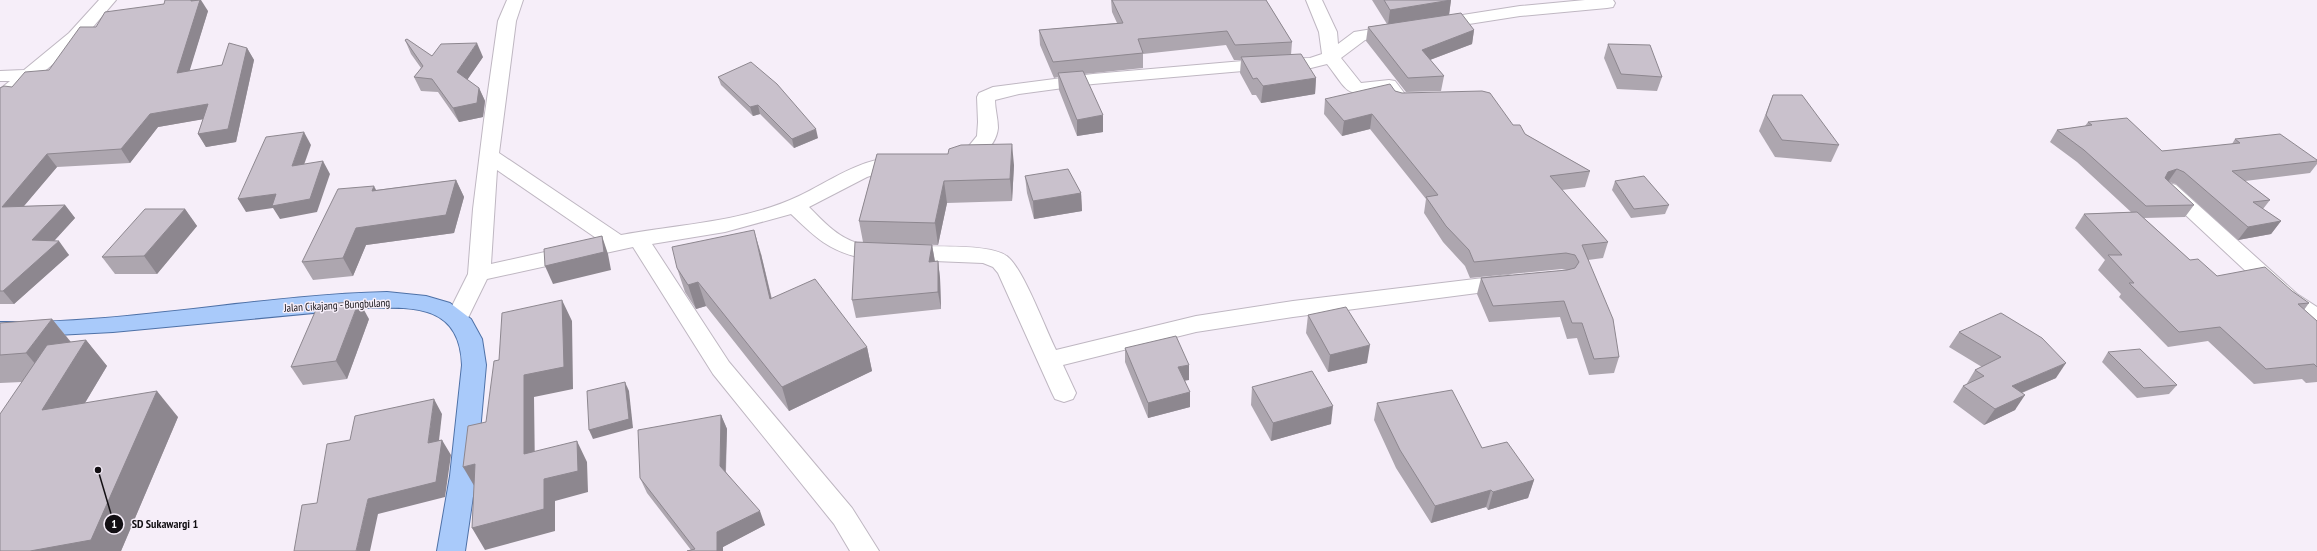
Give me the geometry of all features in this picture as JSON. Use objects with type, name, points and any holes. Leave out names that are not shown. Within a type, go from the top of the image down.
[{"type":"main road","name":"Jalan Cikajang - Bungbulang","points":[[0,330],[109,325],[375,301],[428,305],[457,318],[466,327],[471,339],[474,365],[463,476],[451,551]]},
{"type":"street","points":[[0,98],[75,37],[108,0]]},
{"type":"street","points":[[457,318],[479,274],[489,154],[507,21],[516,0]]},
{"type":"street","points":[[1314,0],[1328,32],[1331,57],[1356,88],[1389,85],[1400,100],[1429,99]]},
{"type":"street","points":[[479,274],[629,242],[752,219],[795,206],[874,168],[892,164],[949,164],[966,157],[978,149],[986,140],[988,132],[988,122],[985,108],[986,97],[1000,91],[1100,78],[1266,64],[1311,63],[1331,57],[1360,36],[1520,11],[1607,3]]},
{"type":"street","points":[[0,76],[28,75]]},
{"type":"street","points":[[489,154],[629,242],[722,368],[843,516],[865,551]]},
{"type":"street","points":[[2168,189],[2289,299],[2317,318]]},
{"type":"street","points":[[795,206],[835,243],[845,248],[995,258],[1001,262],[1008,272],[1064,394]]},
{"type":"street","points":[[1048,360],[1211,322],[1293,309],[1478,285],[1531,280]]},
{"type":"building","points":[[165,0],[200,0],[177,73],[222,65],[229,43],[247,48],[228,129],[198,134],[208,104],[150,114],[121,149],[47,154],[2,207],[65,205],[32,240],[59,241],[3,291],[0,291],[0,88],[4,86],[12,87],[25,72],[49,70],[80,27],[96,27],[105,12],[164,4]]},
{"type":"building","points":[[1112,0],[1266,0],[1292,42],[1235,45],[1227,31],[1138,39],[1143,53],[1053,62],[1039,30],[1123,23]]},
{"type":"building","points":[[1384,0],[1451,0],[1390,10]]},
{"type":"building","points":[[1461,13],[1474,30],[1422,50],[1444,76],[1408,78],[1368,27]]},
{"type":"building","points":[[407,39],[432,56],[441,44],[477,43],[457,72],[479,88],[477,103],[453,108],[432,79],[414,77],[423,66],[405,40]]},
{"type":"building","points":[[1608,44],[1650,45],[1662,77],[1621,74]]},
{"type":"building","points":[[1301,54],[1316,78],[1263,86],[1257,78],[1253,79],[1241,57]]},
{"type":"building","points":[[751,62],[777,84],[816,129],[792,139],[758,105],[750,107],[718,77]]},
{"type":"building","points":[[1083,71],[1103,115],[1077,120],[1058,73]]},
{"type":"building","points":[[1390,84],[1395,91],[1402,93],[1482,91],[1490,93],[1513,125],[1520,125],[1525,134],[1590,171],[1550,176],[1608,242],[1582,245],[1613,319],[1619,357],[1594,359],[1582,323],[1572,323],[1564,301],[1493,306],[1481,278],[1567,270],[1575,268],[1579,262],[1575,255],[1566,253],[1474,262],[1469,250],[1446,226],[1426,197],[1438,195],[1372,114],[1344,121],[1325,99]]},
{"type":"building","points":[[1773,95],[1802,95],[1839,145],[1782,140],[1766,115]]},
{"type":"building","points":[[2127,118],[2162,151],[2240,143],[2235,139],[2280,134],[2317,161],[2232,171],[2270,200],[2253,202],[2281,221],[2248,227],[2184,172],[2177,169],[2168,172],[2165,178],[2194,205],[2146,206],[2084,150],[2057,130],[2092,125],[2088,122]]},
{"type":"building","points":[[304,132],[292,166],[323,161],[310,199],[272,206],[276,194],[238,199],[266,137]]},
{"type":"building","points":[[1012,144],[1010,179],[944,181],[935,223],[859,221],[877,154],[948,154],[949,149],[961,145]]},
{"type":"building","points":[[1068,169],[1081,193],[1033,201],[1025,176]]},
{"type":"building","points":[[1644,176],[1669,205],[1634,209],[1615,181]]},
{"type":"building","points":[[456,180],[446,215],[356,228],[343,258],[302,262],[338,189],[374,186],[372,191]]},
{"type":"building","points":[[145,209],[185,209],[144,256],[102,257]]},
{"type":"building","points":[[2137,212],[2190,260],[2198,259],[2217,276],[2265,267],[2292,291],[2309,303],[2298,304],[2317,321],[2317,367],[2314,364],[2266,369],[2220,327],[2179,332],[2129,283],[2134,283],[2108,255],[2122,255],[2084,214]]},
{"type":"building","points":[[754,230],[770,299],[815,279],[867,347],[782,387],[698,282],[688,285],[677,268],[672,247]]},
{"type":"building","points":[[602,236],[604,252],[545,266],[544,249]]},
{"type":"building","points":[[855,242],[932,245],[929,262],[938,261],[938,292],[852,300]]},
{"type":"building","points":[[562,300],[564,367],[524,375],[524,454],[577,441],[578,471],[544,479],[544,509],[472,528],[475,464],[463,467],[468,426],[486,422],[494,361],[499,360],[502,313]]},
{"type":"building","points":[[359,301],[336,361],[291,367],[318,305]]},
{"type":"building","points":[[1346,307],[1370,345],[1330,355],[1308,315]]},
{"type":"building","points":[[2001,313],[2042,338],[2066,363],[2012,386],[2025,395],[1995,409],[1963,386],[1984,376],[1975,370],[2001,357],[1959,332]]},
{"type":"building","points":[[52,319],[26,353],[0,355],[0,323]]},
{"type":"building","points":[[1176,336],[1189,365],[1178,367],[1190,392],[1148,403],[1125,348]]},
{"type":"building","points":[[86,340],[42,410],[157,391],[91,540],[30,551],[0,551],[0,414],[47,345]]},
{"type":"building","points":[[2140,349],[2177,385],[2144,388],[2108,352]]},
{"type":"building","points":[[1312,371],[1333,406],[1273,423],[1252,387]]},
{"type":"building","points":[[625,382],[629,419],[589,430],[587,391]]},
{"type":"building","points":[[1452,390],[1482,448],[1507,442],[1534,480],[1493,492],[1491,490],[1435,506],[1400,450],[1377,403]]},
{"type":"building","points":[[434,399],[428,443],[442,440],[436,482],[368,499],[356,551],[294,551],[302,505],[317,503],[327,444],[350,440],[355,416]]},
{"type":"building","points":[[721,415],[720,466],[760,511],[717,532],[717,551],[687,551],[695,549],[640,478],[638,430]]},
{"type":"place","name":"SD Sukawargi 1","points":[[98,470]]}]
